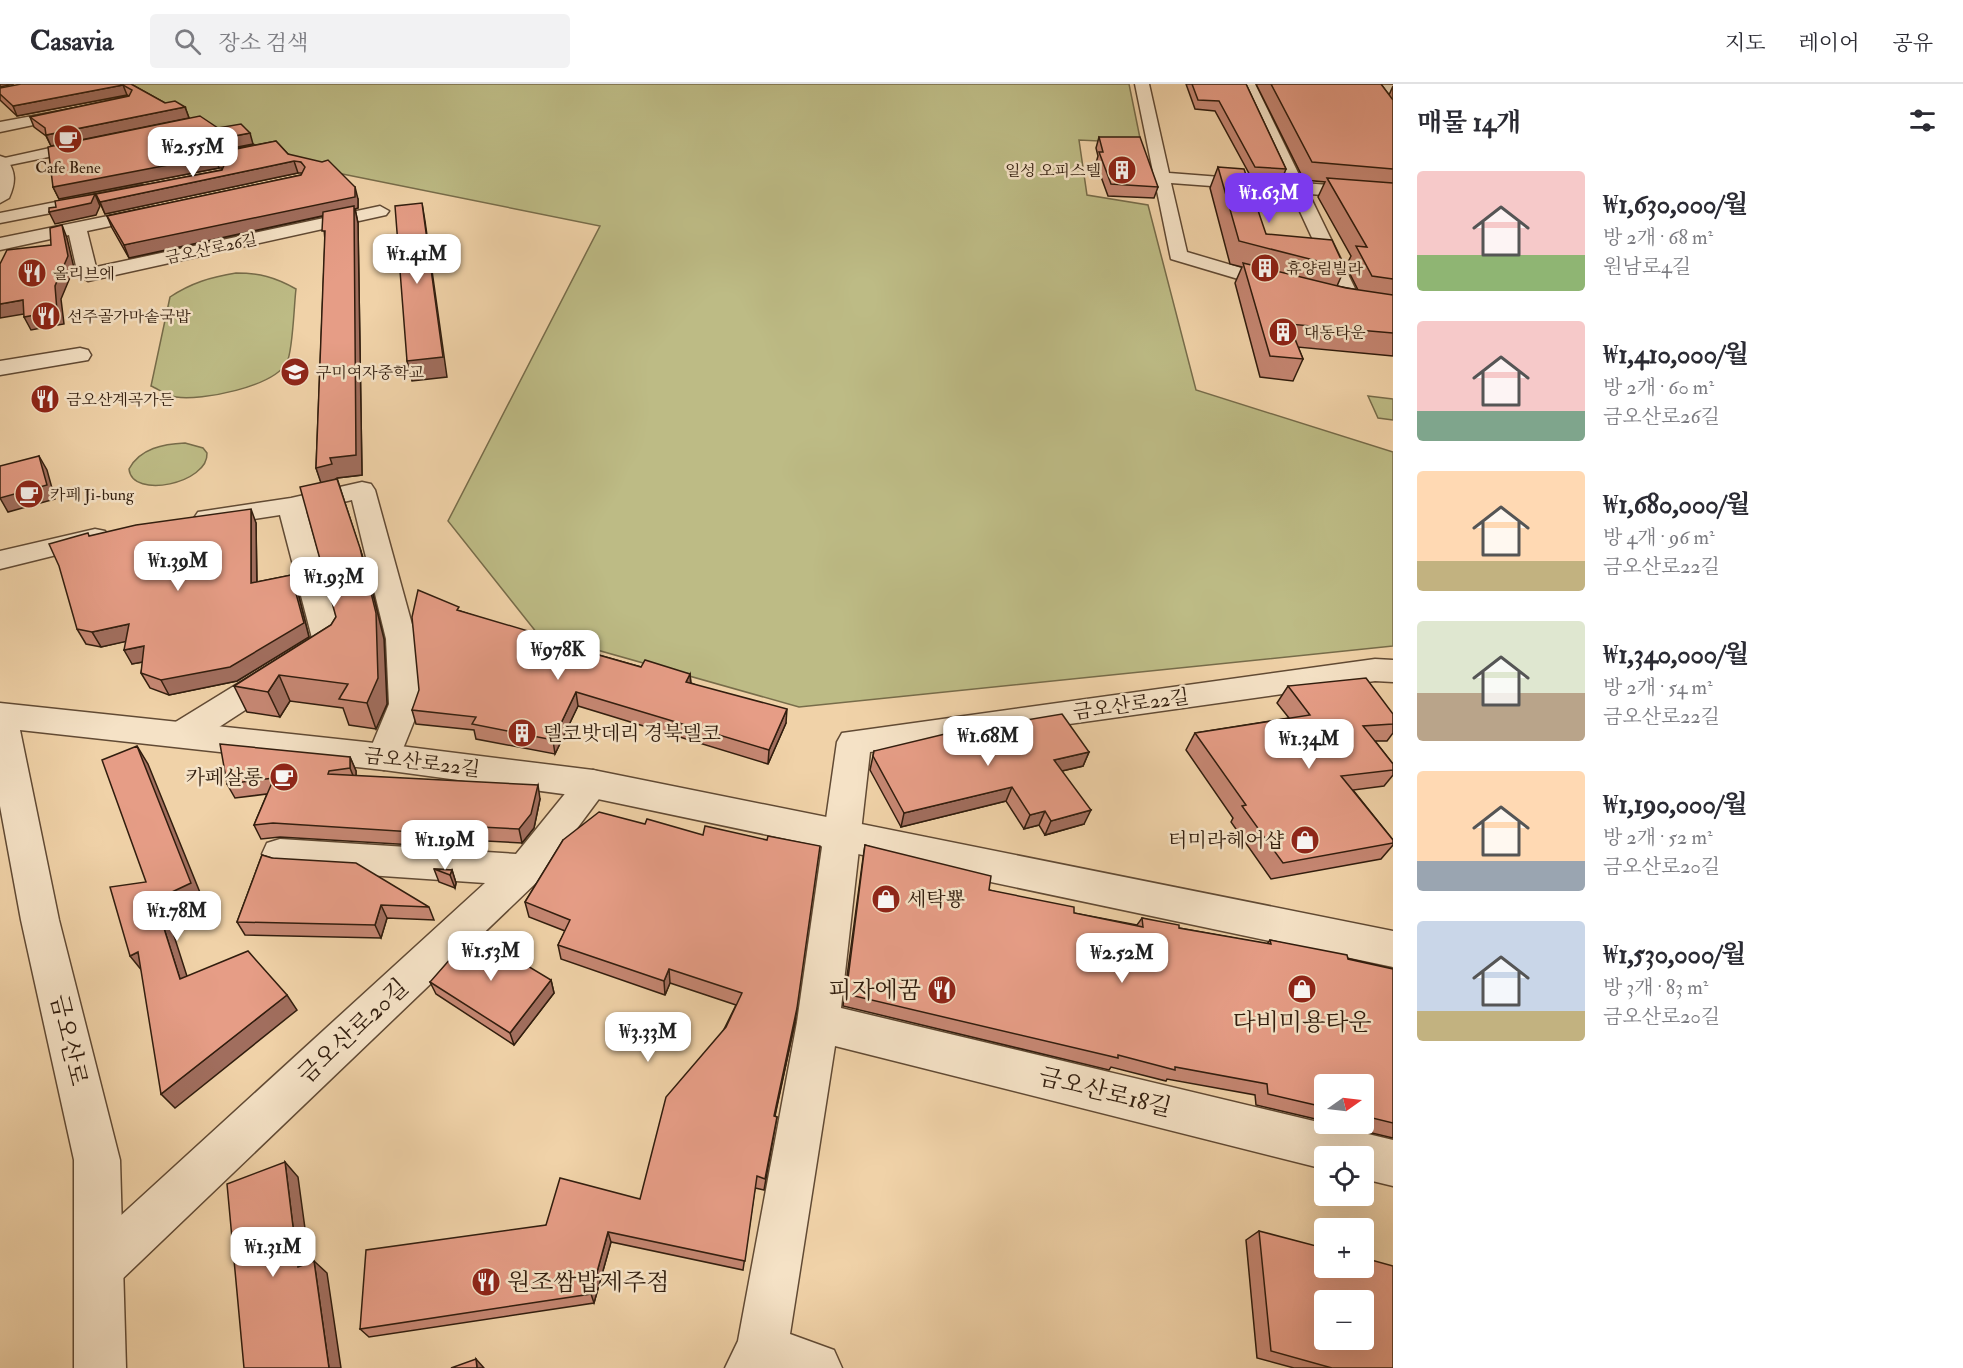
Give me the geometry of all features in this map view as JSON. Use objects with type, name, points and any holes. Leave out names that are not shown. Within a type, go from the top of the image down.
[{"type":"street","points":[[1142,84],[1178,255],[1296,290]]},
{"type":"street","points":[[1248,84],[1298,188],[1363,306],[1330,299]]},
{"type":"street","points":[[1312,84],[1393,89]]},
{"type":"street","points":[[1372,86],[1387,105]]},
{"type":"street","points":[[0,127],[93,108]]},
{"type":"street","points":[[0,199],[8,182],[1,162],[105,142]]},
{"type":"street","points":[[1162,177],[1393,195]]},
{"type":"street","points":[[0,218],[163,186]]},
{"type":"street","points":[[0,199],[23,195]]},
{"type":"street","points":[[0,244],[170,208]]},
{"type":"street","name":"금오산로26길","points":[[77,229],[88,275],[380,210]]},
{"type":"street","points":[[0,368],[80,355]]},
{"type":"street","points":[[186,521],[291,506],[362,490],[401,639],[405,704],[384,757]]},
{"type":"street","points":[[180,735],[328,642],[291,506]]},
{"type":"street","points":[[0,560],[120,532]]},
{"type":"street","name":"금오산로22길","points":[[841,833],[854,742],[1375,670],[1393,671]]},
{"type":"street","name":"금오산로22길","points":[[0,716],[384,757],[593,784],[841,833],[1393,948]]},
{"type":"street","name":"금오산로","points":[[0,716],[40,920],[97,1160],[100,1368]]},
{"type":"street","name":"금오산로20길","points":[[100,1267],[525,870],[593,784]]},
{"type":"street","points":[[816,1368],[756,1359],[818,1022],[841,833]]},
{"type":"street","points":[[280,854],[525,870]]},
{"type":"street","name":"금오산로18길","points":[[818,1022],[1393,1163]]},
{"type":"shaded area","points":[[124,84],[1129,84],[1141,143],[1079,140],[1087,195],[1148,205],[1196,390],[1393,452],[1393,646],[799,707],[537,633],[448,521],[600,226],[268,159],[156,112]]},
{"type":"shaded area","points":[[236,273],[267,276],[296,289],[292,338],[287,362],[280,371],[268,379],[236,390],[202,397],[176,397],[151,386],[170,297],[201,281]]},
{"type":"shaded area","points":[[1368,396],[1393,399],[1393,420],[1378,418]]},
{"type":"shaded area","points":[[185,443],[203,448],[207,453],[204,464],[196,473],[170,484],[143,484],[133,478],[129,469],[139,456],[153,448]]},
{"type":"building","points":[[21,84],[131,84],[165,103],[175,101],[185,107],[46,135],[45,128],[30,117],[129,96],[132,90],[123,85],[13,106],[0,94],[0,88]]},
{"type":"building","points":[[1192,84],[1246,84],[1286,169],[1255,167],[1219,101],[1198,100]]},
{"type":"building","points":[[1271,84],[1381,84],[1393,100],[1393,169],[1312,162]]},
{"type":"building","points":[[200,116],[218,128],[241,124],[250,133],[183,146],[174,153],[183,160],[276,141],[288,154],[322,162],[328,160],[355,187],[355,197],[124,245],[107,216],[301,175],[305,167],[301,162],[294,161],[100,202],[96,194],[222,170],[225,163],[222,157],[215,156],[53,187],[48,147]]},
{"type":"building","points":[[1099,137],[1140,137],[1158,187],[1111,184],[1099,152],[1103,152]]},
{"type":"building","points":[[1218,167],[1244,169],[1266,234],[1332,240],[1345,268],[1239,241]]},
{"type":"building","points":[[1327,178],[1393,183],[1393,279],[1372,276],[1356,246],[1367,247]]},
{"type":"building","points":[[95,194],[91,203],[49,212],[49,208],[56,207],[55,201]]},
{"type":"building","points":[[422,203],[443,357],[407,361],[395,206]]},
{"type":"building","points":[[354,206],[356,455],[330,458],[332,464],[316,468],[325,231],[322,231],[323,212]]},
{"type":"building","points":[[62,225],[68,256],[55,286],[57,311],[24,317],[23,300],[0,304],[0,264],[7,250],[51,245],[50,228]]},
{"type":"building","points":[[1243,263],[1346,288],[1393,295],[1393,333],[1289,324],[1303,359],[1270,356]]},
{"type":"building","points":[[39,456],[47,485],[0,498],[0,466]]},
{"type":"building","points":[[337,479],[360,548],[376,613],[378,678],[367,703],[339,699],[348,684],[279,675],[268,692],[234,686],[331,625],[336,617],[300,487]]},
{"type":"building","points":[[251,509],[251,583],[291,575],[304,623],[230,667],[161,680],[141,673],[144,646],[124,650],[129,624],[92,632],[77,629],[59,566],[49,544],[88,533],[89,536],[136,525]]},
{"type":"building","points":[[418,590],[459,607],[457,610],[545,636],[542,639],[641,667],[645,660],[690,674],[686,682],[787,709],[769,750],[576,692],[553,740],[472,724],[476,717],[412,710],[419,690],[412,617]]},
{"type":"building","points":[[1366,678],[1393,714],[1393,724],[1363,726],[1393,764],[1393,770],[1341,776],[1393,840],[1393,843],[1283,863],[1242,806],[1246,805],[1195,733],[1310,715],[1288,686]]},
{"type":"building","points":[[1062,714],[1089,752],[1054,760],[1091,810],[1051,821],[1045,811],[1030,815],[1012,787],[904,813],[873,756],[874,751],[945,734]]},
{"type":"building","points":[[220,744],[350,757],[350,768],[329,771],[328,774],[538,785],[531,814],[519,829],[462,826],[460,835],[273,823],[254,825],[274,778],[227,784]]},
{"type":"building","points":[[137,746],[191,883],[155,900],[180,979],[248,951],[287,995],[161,1094],[138,952],[130,956],[110,887],[146,882],[102,760]]},
{"type":"building","points":[[599,812],[645,824],[647,819],[703,835],[705,826],[767,840],[768,836],[820,846],[797,1008],[774,1116],[777,1117],[765,1179],[757,1176],[745,1261],[608,1232],[591,1294],[360,1329],[366,1250],[546,1225],[560,1178],[640,1199],[666,1097],[726,1027],[742,993],[669,969],[664,981],[558,945],[570,920],[525,902],[563,840]]},
{"type":"building","points":[[865,845],[991,876],[989,890],[1074,907],[1074,913],[1143,927],[1142,918],[1179,925],[1179,928],[1271,944],[1270,940],[1347,955],[1348,959],[1393,969],[1393,1123],[1374,1118],[1374,1074],[1314,1074],[1314,1105],[1268,1094],[1267,1084],[1175,1067],[1175,1070],[1118,1055],[1118,1058],[846,994]]},
{"type":"building","points":[[262,855],[272,858],[356,863],[429,907],[381,905],[375,925],[237,922]]},
{"type":"building","points":[[434,869],[452,870],[450,875]]},
{"type":"building","points":[[473,933],[551,980],[510,1033],[430,982]]},
{"type":"building","points":[[285,1162],[298,1267],[314,1261],[329,1368],[244,1368],[227,1184]]},
{"type":"building","points":[[1259,1231],[1314,1245],[1314,1278],[1374,1278],[1374,1261],[1393,1266],[1393,1368],[1332,1368],[1271,1351]]},
{"type":"building","points":[[476,1359],[477,1368],[451,1368]]},
{"type":"place","name":"Cafe Bene","points":[[68,139]]},
{"type":"place","name":"일성 오피스텔","points":[[1122,170]]},
{"type":"place","name":"휴양림빌라","points":[[1265,268]]},
{"type":"place","name":"올리브에","points":[[32,273]]},
{"type":"place","name":"선주골가마솥국밥","points":[[46,316]]},
{"type":"place","name":"대동타운","points":[[1283,332]]},
{"type":"place","name":"구미여자중학교","points":[[295,372]]},
{"type":"place","name":"금오산계곡가든","points":[[45,399]]},
{"type":"place","name":"카페 Ji-bung","points":[[29,494]]},
{"type":"place","name":"델코밧데리 경북델코","points":[[522,733]]},
{"type":"place","name":"카페살롱","points":[[284,777]]},
{"type":"place","name":"터미라헤어샵","points":[[1305,840]]},
{"type":"place","name":"세탁뿅","points":[[886,899]]},
{"type":"place","name":"다비미용타운","points":[[1302,989]]},
{"type":"place","name":"피자에꿈","points":[[942,990]]},
{"type":"place","name":"원조쌈밥제주점","points":[[486,1282]]}]
